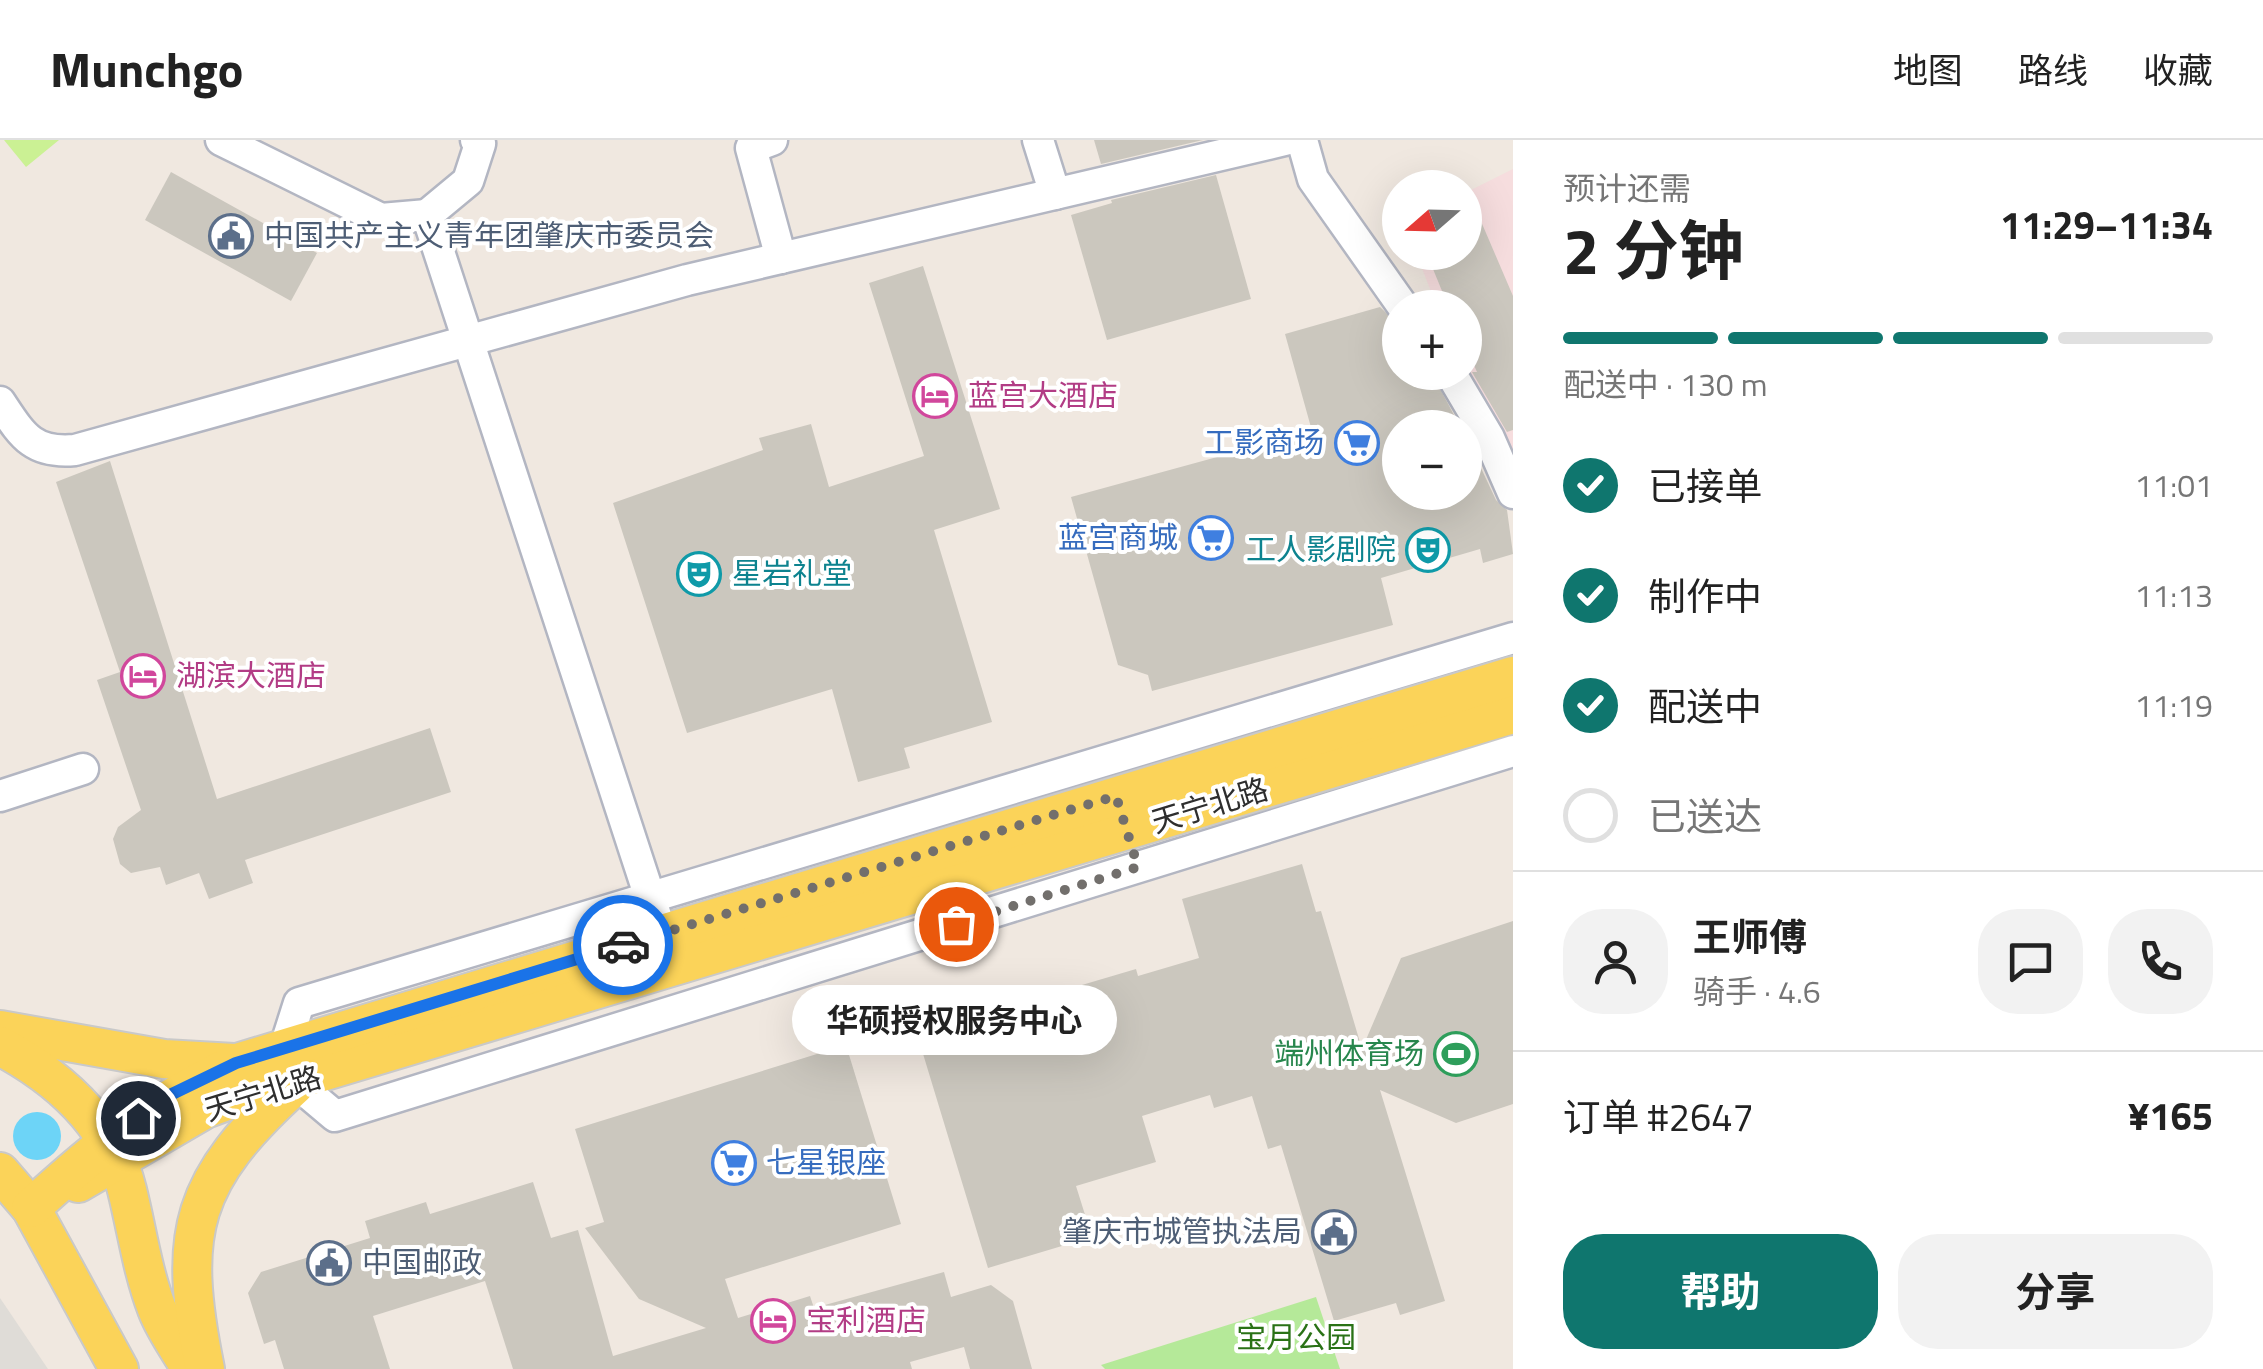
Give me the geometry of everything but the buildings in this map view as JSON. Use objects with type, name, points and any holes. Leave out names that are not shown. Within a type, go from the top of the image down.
[{"type":"main road","name":"天宁北路","points":[[112,1150],[204,1109],[297,1084],[1122,814],[1513,676]]},
{"type":"main road","name":"天宁北路","points":[[32,1208],[112,1150],[172,1094],[236,1063],[656,915],[1122,814],[1513,714]]},
{"type":"main road","points":[[0,1030],[164,1059],[236,1063]]},
{"type":"main road","points":[[0,1046],[62,1084],[112,1150],[158,1312],[191,1369]]},
{"type":"main road","points":[[205,1369],[190,1296],[190,1261],[200,1211],[224,1158],[297,1084]]},
{"type":"main road","points":[[0,1172],[32,1208],[118,1369]]},
{"type":"street","points":[[222,140],[381,219],[428,215],[468,182],[482,141]]},
{"type":"street","points":[[772,140],[750,148],[781,258]]},
{"type":"street","points":[[1038,140],[1055,194]]},
{"type":"street","points":[[0,402],[22,436],[49,452],[75,450],[686,280],[1285,140]]},
{"type":"street","points":[[1302,140],[1313,179],[1391,290]]},
{"type":"street","points":[[428,215],[656,915]]},
{"type":"street","points":[[1461,390],[1489,438],[1513,492]]},
{"type":"street","points":[[1122,814],[1513,638]]},
{"type":"street","points":[[1122,814],[1513,751]]},
{"type":"street","points":[[0,796],[84,769]]},
{"type":"shaded area","points":[[1513,169],[1513,493],[1472,390],[1482,390],[1482,290],[1430,290],[1423,270],[1482,270],[1482,184]]},
{"type":"shaded area","points":[[0,1298],[48,1369],[0,1369]]},
{"type":"green space","points":[[4,140],[59,140],[26,167]]},
{"type":"green space","name":"宝月公园","points":[[1316,1297],[1340,1369],[1105,1369],[1101,1365]]},
{"type":"water","points":[[37,1112],[54,1119],[61,1136],[54,1153],[37,1160],[20,1153],[13,1136],[20,1119]]},
{"type":"way so far","points":[[623,945],[1116,796],[1138,867],[956,924]]},
{"type":"place","name":"中国共产主义青年团肇庆市委员会","points":[[231,236]]},
{"type":"place","name":"蓝宫大酒店","points":[[935,396]]},
{"type":"place","name":"工影商场","points":[[1357,443]]},
{"type":"place","name":"蓝宫商城","points":[[1211,538]]},
{"type":"place","name":"工人影剧院","points":[[1428,550]]},
{"type":"place","name":"星岩礼堂","points":[[699,574]]},
{"type":"place","name":"湖滨大酒店","points":[[143,676]]},
{"type":"place","name":"华硕授权服务中心","points":[[956,924]]},
{"type":"place","name":"端州体育场","points":[[1456,1054]]},
{"type":"place","name":"七星银座","points":[[734,1163]]},
{"type":"place","name":"肇庆市城管执法局","points":[[1334,1232]]},
{"type":"place","name":"中国邮政","points":[[329,1263]]},
{"type":"place","name":"宝利酒店","points":[[773,1321]]},
{"type":"route","points":[[138,1118],[172,1094],[236,1063],[623,945]]}]
